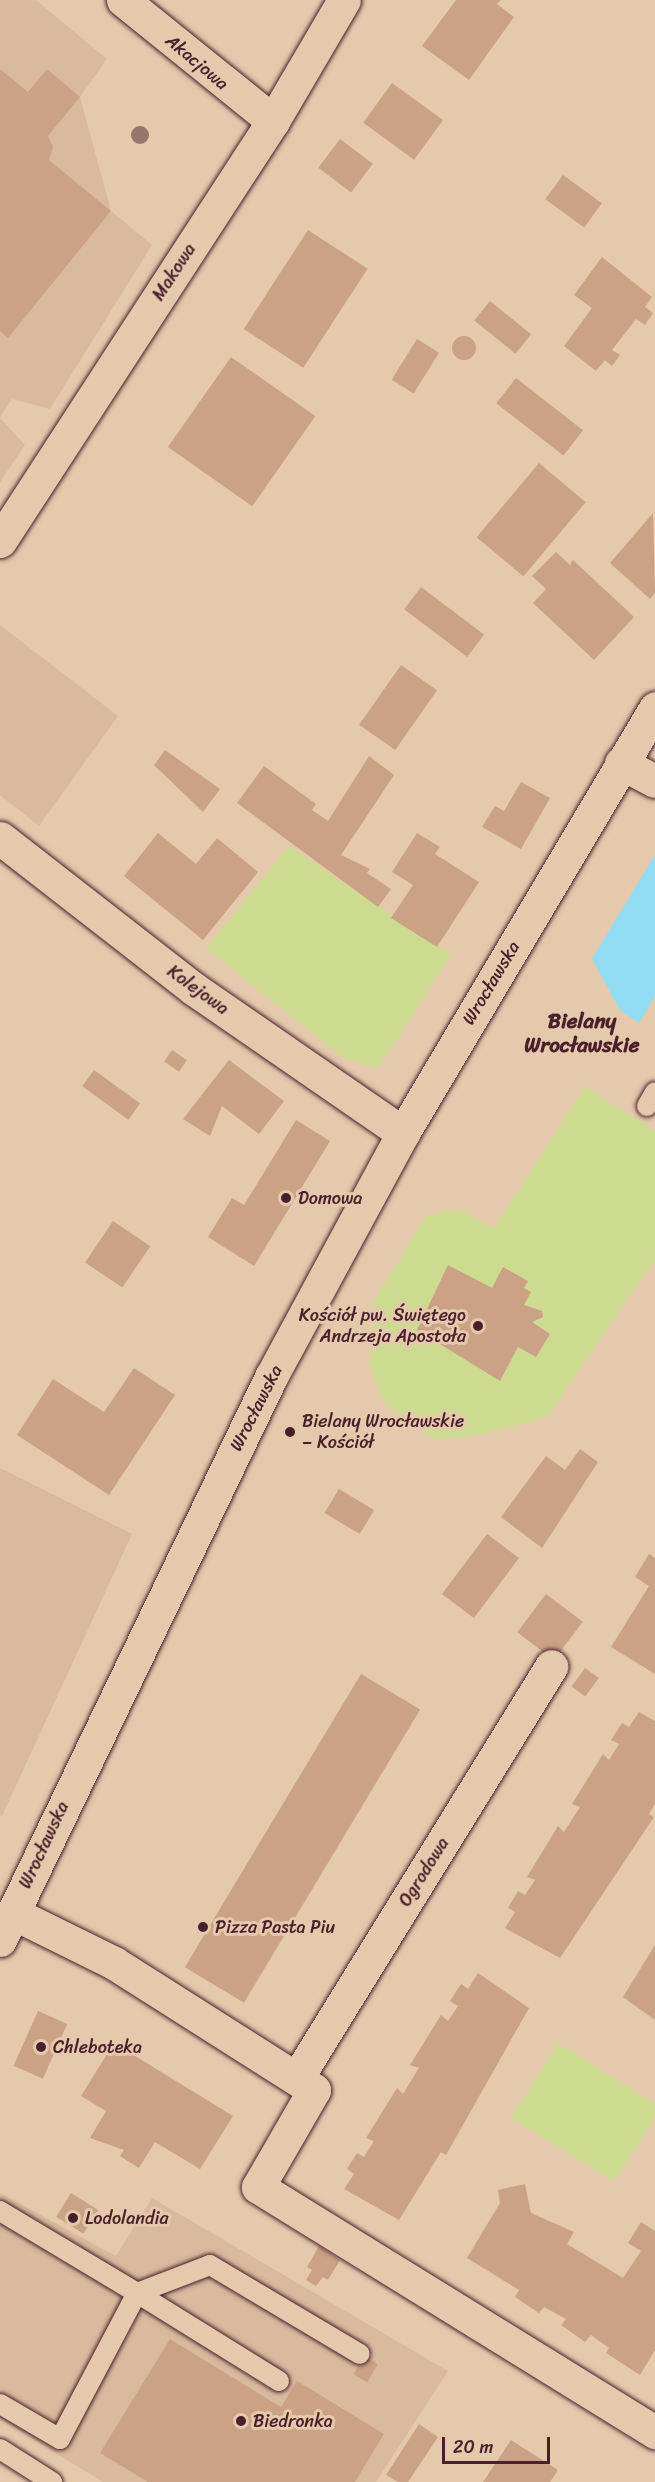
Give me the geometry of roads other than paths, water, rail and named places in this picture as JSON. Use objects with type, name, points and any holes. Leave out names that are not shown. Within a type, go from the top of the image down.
[{"type":"street","name":"Akacjowa","points":[[123,0],[273,121]]},
{"type":"street","name":"Makowa","points":[[0,541],[273,121],[344,0]]},
{"type":"street","name":"Wrocławska","points":[[7,1926],[268,1383],[403,1133],[655,708]]},
{"type":"street","points":[[621,763],[655,781]]},
{"type":"street","name":"Kolejowa","points":[[0,838],[194,989],[403,1133]]},
{"type":"street","name":"Ogrodowa","points":[[297,2078],[551,1666]]},
{"type":"street","points":[[7,1926],[114,1963],[314,2090],[258,2187],[655,2432]]},
{"type":"lane","points":[[0,2211],[279,2381]]},
{"type":"lane","points":[[0,2404],[60,2439],[137,2293],[210,2265],[360,2354]]},
{"type":"lane","points":[[0,2450],[52,2482]]},
{"type":"water","points":[[655,855],[655,996],[639,1023],[620,1010],[592,959]]},
{"type":"place","name":"Domowa","points":[[286,1198]]},
{"type":"place","name":"Kościół pw. Świętego Andrzeja Apostoła","points":[[478,1326]]},
{"type":"place","name":"Bielany Wrocławskie – Kościół","points":[[290,1432]]},
{"type":"place","name":"Pizza Pasta Piu","points":[[203,1927]]},
{"type":"place","name":"Chleboteka","points":[[41,2047]]},
{"type":"place","name":"Lodolandia","points":[[73,2218]]},
{"type":"place","name":"Biedronka","points":[[241,2421]]},
{"type":"district","name":"Bielany Wrocławskie","points":[[582,1033]]}]
